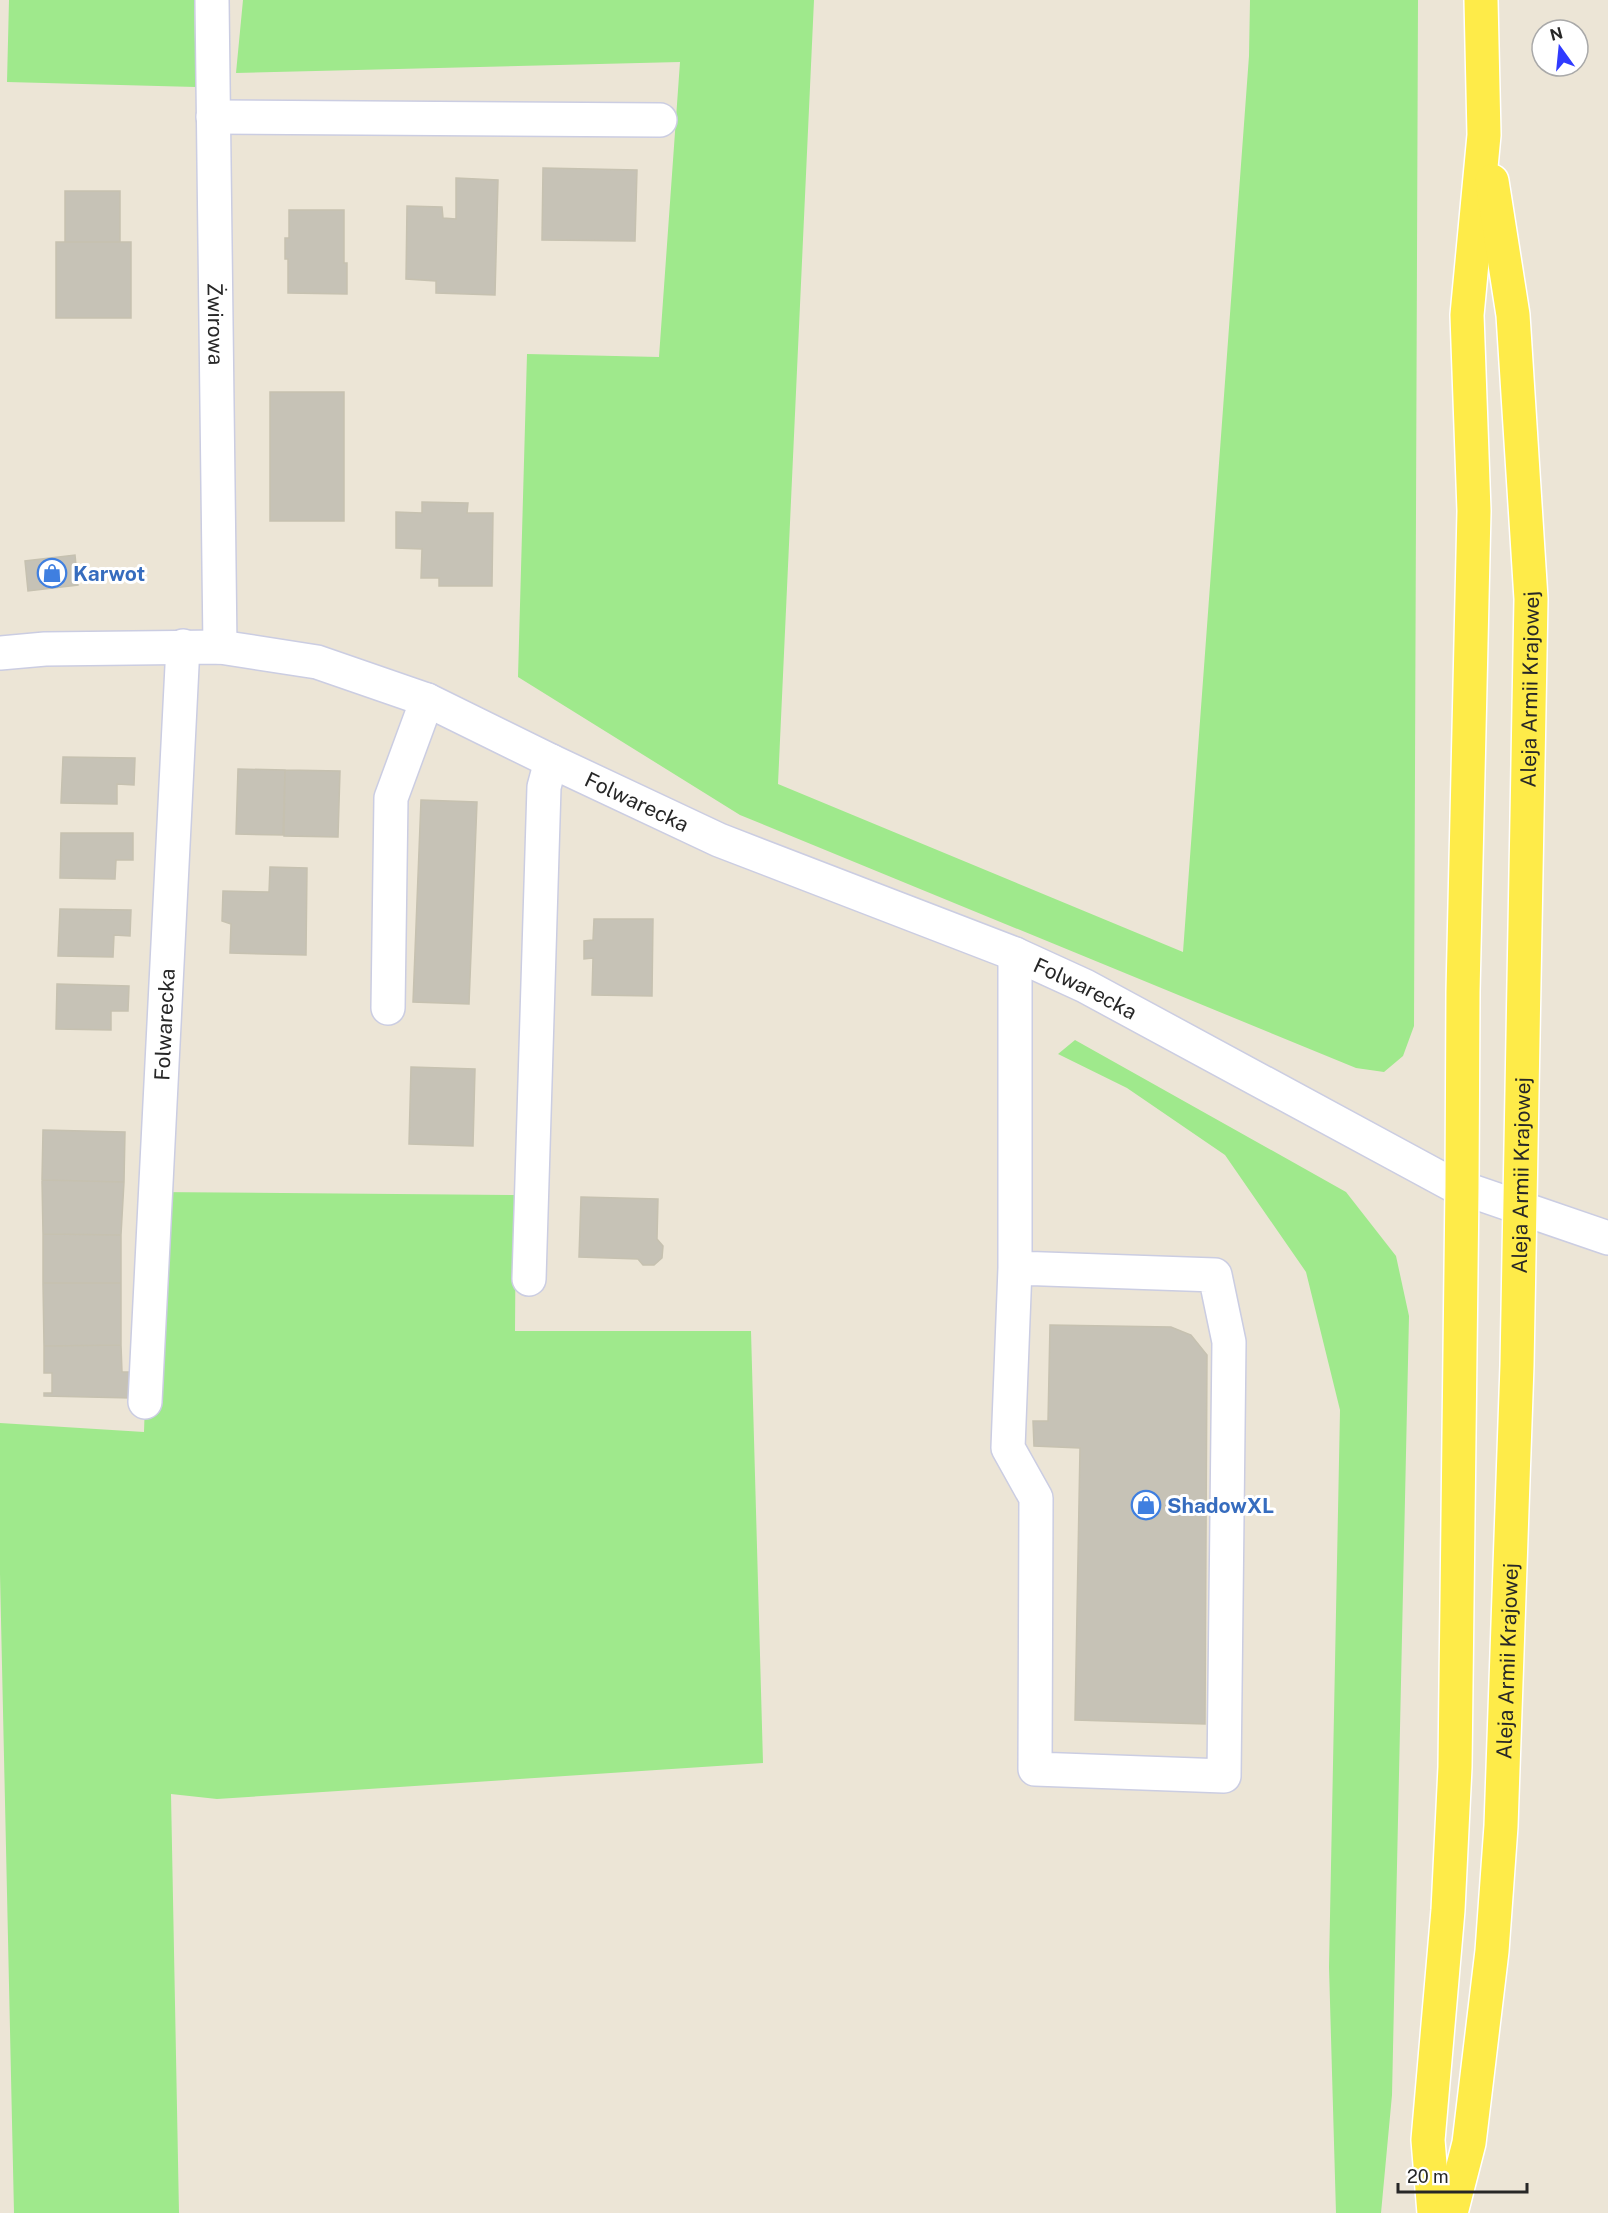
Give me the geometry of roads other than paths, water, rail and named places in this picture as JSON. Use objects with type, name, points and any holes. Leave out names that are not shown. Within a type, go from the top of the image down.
[{"type":"main road","name":"Aleja Armii Krajowej","points":[[1434,2213],[1428,2140],[1448,1910],[1455,1767],[1463,992],[1474,511],[1467,315],[1484,135],[1481,0]]},
{"type":"main road","name":"Aleja Armii Krajowej","points":[[1451,2213],[1468,2143],[1492,1952],[1501,1826],[1517,1377],[1531,599],[1513,315],[1484,135]]},
{"type":"street","name":"Żwirowa","points":[[212,0],[220,647]]},
{"type":"street","points":[[213,117],[660,120]]},
{"type":"street","name":"Folwarecka","points":[[145,1402],[183,646]]},
{"type":"street","name":"Folwarecka","points":[[0,653],[45,649],[220,647],[317,662],[427,700],[719,840],[1015,954],[1085,986],[1441,1178],[1608,1238]]},
{"type":"street","points":[[388,1008],[391,798],[427,700]]},
{"type":"street","points":[[529,1279],[544,787],[551,761]]},
{"type":"street","points":[[1015,954],[1015,1268],[1008,1448],[1036,1498],[1035,1769],[1224,1776],[1229,1342],[1215,1275],[1015,1268]]},
{"type":"place","name":"Karwot","points":[[52,573]]},
{"type":"place","name":"ShadowXL","points":[[1146,1505]]}]
